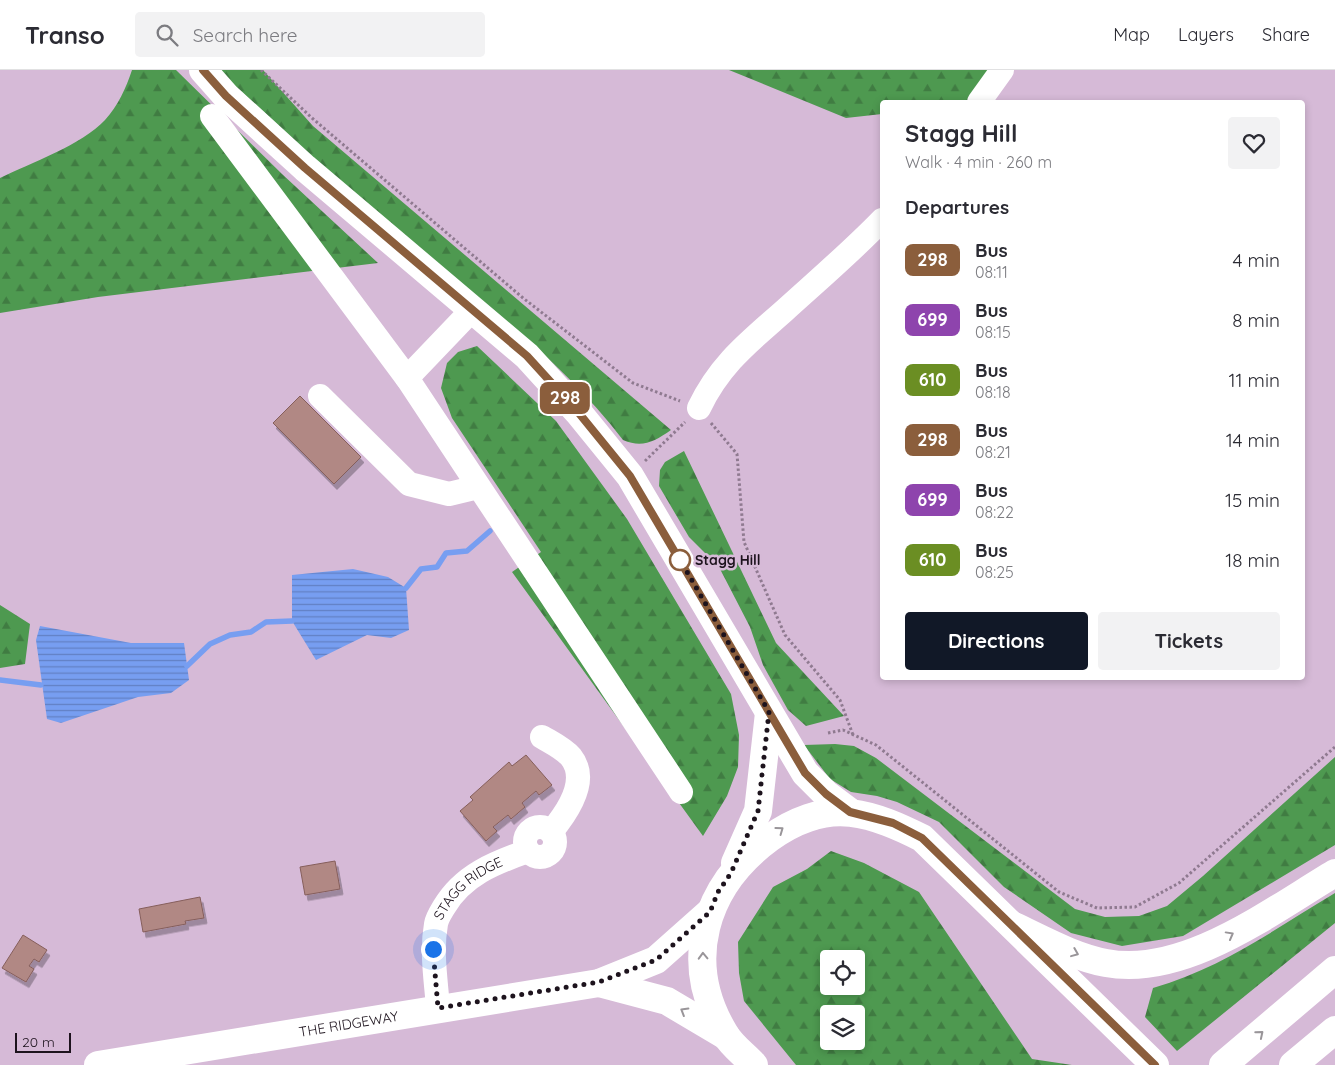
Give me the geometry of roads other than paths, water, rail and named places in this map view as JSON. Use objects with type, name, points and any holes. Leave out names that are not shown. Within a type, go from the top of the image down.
[{"type":"main road","points":[[203,70],[226,96],[305,168],[527,356],[578,412],[630,476],[805,773],[826,794],[850,812]]},
{"type":"main road","points":[[731,873],[758,811],[769,712]]},
{"type":"main road","points":[[754,1065],[726,1036],[710,1004],[704,974],[703,944],[710,912],[718,892],[731,873],[753,850],[788,824],[819,815],[850,812],[893,823],[922,838],[1154,1064]]},
{"type":"main road","points":[[1014,926],[1049,943],[1107,963],[1144,964],[1169,960],[1190,954],[1222,939],[1335,873]]},
{"type":"main road","name":"THE RIDGEWAY","points":[[98,1065],[599,982],[656,960],[710,912]]},
{"type":"main road","points":[[1223,1065],[1335,970]]},
{"type":"main road","name":"THE RIDGEWAY","points":[[599,982],[667,1001],[726,1036]]},
{"type":"main road","points":[[1293,1065],[1335,1030]]},
{"type":"lane","points":[[980,100],[1002,70]]},
{"type":"lane","points":[[212,116],[407,378],[681,792]]},
{"type":"lane","points":[[699,408],[709,387],[729,360],[880,222]]},
{"type":"lane","points":[[407,378],[472,309]]},
{"type":"lane","points":[[320,396],[409,484],[449,494],[478,487]]},
{"type":"lane","name":"STAGG RIDGE","points":[[438,1008],[433,949],[436,922],[451,895],[472,876],[492,864],[528,851],[525,841],[530,832],[543,828],[551,832],[567,812],[574,797],[576,774],[572,759],[560,748],[542,737]]},
{"type":"water","points":[[353,569],[388,577],[406,588],[409,630],[391,638],[367,635],[316,660],[292,621],[292,575]]},
{"type":"water","points":[[40,626],[131,643],[184,643],[189,680],[171,693],[138,697],[61,723],[47,719],[36,640]]},
{"type":"waterway","points":[[406,588],[421,569],[437,567],[446,553],[467,551],[490,531]]},
{"type":"waterway","points":[[187,666],[210,644],[230,635],[251,632],[266,622],[292,621]]},
{"type":"waterway","points":[[0,680],[41,685]]},
{"type":"place","name":"Stagg Hill","points":[[680,560]]}]
